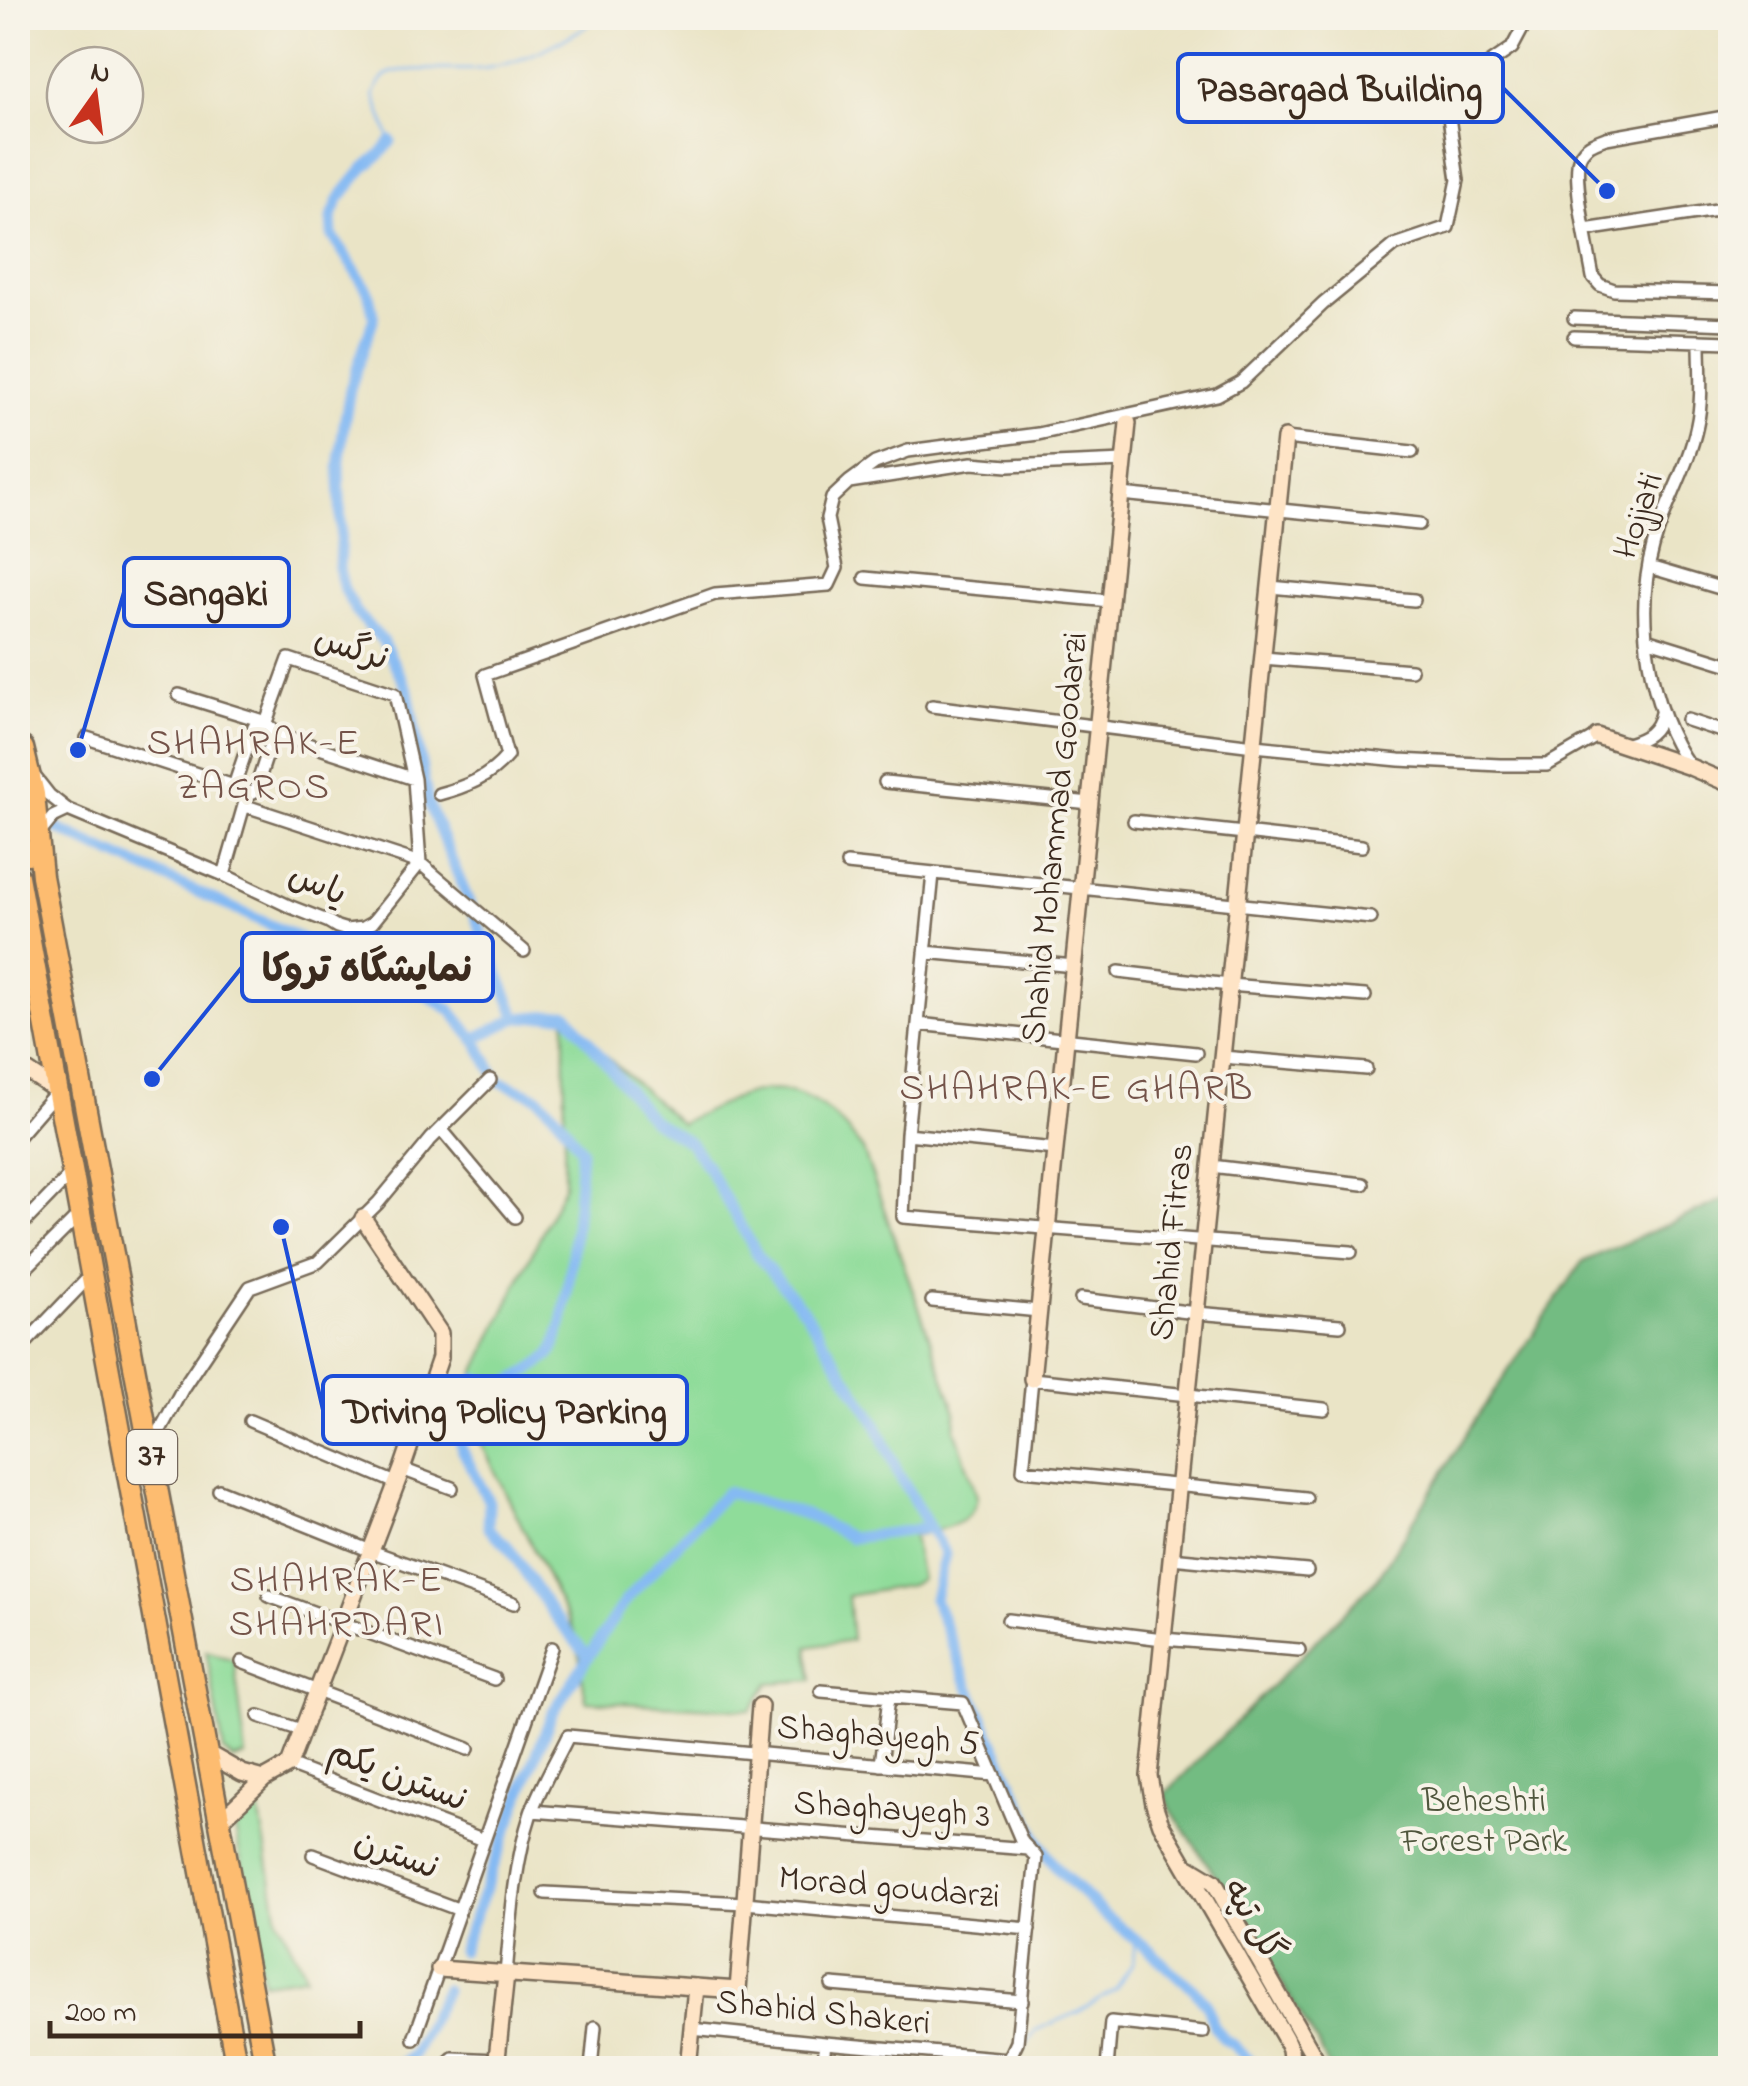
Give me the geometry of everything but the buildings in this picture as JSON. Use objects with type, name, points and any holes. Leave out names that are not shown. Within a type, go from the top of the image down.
[{"type":"highway","name":"37","points":[[19,740],[34,794],[42,876],[266,2068]]},
{"type":"highway","points":[[18,854],[28,854],[39,841]]},
{"type":"highway","name":"37","points":[[18,876],[236,2068]]},
{"type":"street","points":[[439,794],[494,772],[506,756],[485,674],[715,594],[829,584],[837,568],[827,518],[832,498],[876,463],[908,451],[1038,434],[1217,395],[1242,382],[1323,304],[1395,245],[1448,227],[1458,180],[1447,103],[1464,80],[1512,48],[1528,18]]},
{"type":"street","points":[[1730,116],[1606,138],[1591,144],[1580,155],[1578,165],[1592,277],[1600,285],[1614,290],[1730,293]]},
{"type":"street","points":[[1585,230],[1730,208]]},
{"type":"street","points":[[1574,318],[1730,324]]},
{"type":"street","points":[[1574,336],[1730,342]]},
{"type":"street","name":"Hojjati","points":[[1690,767],[1676,747],[1661,709],[1644,620],[1653,546],[1688,461],[1696,429],[1700,409],[1700,341]]},
{"type":"street","name":"Shahid Mohammad Goodarzi","points":[[1032,1379],[1128,423]]},
{"type":"street","points":[[1285,438],[1412,452]]},
{"type":"street","name":"Shahid Fitras","points":[[1185,1865],[1161,1824],[1151,1791],[1150,1760],[1285,438]]},
{"type":"street","points":[[850,482],[972,463],[1008,466],[1124,461]]},
{"type":"street","points":[[1121,494],[1419,524]]},
{"type":"street","points":[[1648,567],[1730,591]]},
{"type":"street","points":[[865,578],[1110,601]]},
{"type":"street","points":[[1270,587],[1414,600]]},
{"type":"street","points":[[1646,640],[1730,665]]},
{"type":"street","points":[[1262,658],[1411,670]]},
{"type":"street","name":"نرگس","points":[[266,722],[290,659],[395,694],[414,779]]},
{"type":"street","points":[[179,695],[266,722],[274,732],[414,779],[420,864]]},
{"type":"street","points":[[932,706],[1254,746],[1500,765],[1547,765],[1597,736],[1730,784]]},
{"type":"street","points":[[1627,744],[1655,730],[1661,709]]},
{"type":"street","points":[[1687,720],[1730,734]]},
{"type":"street","points":[[234,786],[254,728],[266,722]]},
{"type":"street","points":[[224,875],[245,801],[255,791],[274,732]]},
{"type":"street","points":[[88,738],[234,786],[245,801],[420,864],[524,951]]},
{"type":"street","points":[[28,770],[68,810],[44,826],[39,841]]},
{"type":"street","points":[[885,782],[1090,802]]},
{"type":"street","name":"یاس","points":[[68,810],[347,930],[372,922],[420,864]]},
{"type":"street","points":[[1134,822],[1362,846]]},
{"type":"street","points":[[847,864],[1371,918]]},
{"type":"street","points":[[933,874],[902,1217],[1351,1252]]},
{"type":"street","points":[[925,952],[1074,966]]},
{"type":"street","points":[[1119,972],[1365,996]]},
{"type":"street","points":[[918,1024],[1196,1053]]},
{"type":"street","points":[[1222,1057],[1366,1069]]},
{"type":"street","points":[[18,1065],[57,1091],[18,1136]]},
{"type":"street","points":[[150,1448],[184,1386],[250,1286],[318,1262],[490,1080]]},
{"type":"street","points":[[441,1129],[515,1217]]},
{"type":"street","points":[[907,1134],[1056,1148]]},
{"type":"street","points":[[1211,1166],[1363,1184]]},
{"type":"street","points":[[18,1229],[72,1173]]},
{"type":"street","points":[[18,1276],[80,1214]]},
{"type":"street","points":[[220,1821],[264,1779],[290,1765],[440,1358],[440,1332],[363,1218]]},
{"type":"street","points":[[18,1351],[91,1276]]},
{"type":"street","points":[[932,1300],[1039,1311]]},
{"type":"street","points":[[1081,1300],[1340,1326]]},
{"type":"street","points":[[1306,1498],[1024,1470],[1032,1379],[1324,1409]]},
{"type":"street","points":[[375,1415],[419,1420]]},
{"type":"street","points":[[250,1420],[399,1476],[452,1488]]},
{"type":"street","points":[[219,1490],[371,1551],[514,1602]]},
{"type":"street","points":[[1171,1558],[1306,1571]]},
{"type":"street","points":[[268,1596],[494,1679]]},
{"type":"street","points":[[1008,1620],[1162,1639],[1299,1650]]},
{"type":"street","points":[[414,2039],[552,1648]]},
{"type":"street","points":[[242,1662],[468,1749]]},
{"type":"street","points":[[821,1691],[963,1703],[1022,1842],[1036,1857],[1017,2042],[1009,2059],[998,2068]]},
{"type":"street","points":[[881,1764],[889,1696]]},
{"type":"street","points":[[439,1968],[738,1990],[760,1706]]},
{"type":"street","points":[[259,1716],[302,1730]]},
{"type":"street","name":"Shaghayegh 5","points":[[532,1810],[568,1736],[994,1775]]},
{"type":"street","points":[[207,1753],[242,1773],[264,1779]]},
{"type":"street","name":"نسترن یکم","points":[[290,1765],[484,1840]]},
{"type":"street","points":[[442,2068],[453,2058],[497,2064],[515,1880],[532,1810]]},
{"type":"street","name":"Shaghayegh 3","points":[[532,1810],[1028,1850]]},
{"type":"street","name":"نسترن","points":[[312,1855],[460,1910]]},
{"type":"street","name":"گل تپه","points":[[1185,1865],[1286,2038],[1292,2068]]},
{"type":"street","name":"گل تپه","points":[[1185,1865],[1214,1882],[1322,2068]]},
{"type":"street","name":"Morad goudarzi","points":[[546,1893],[745,1903],[1029,1929]]},
{"type":"street","points":[[832,1985],[1022,2001]]},
{"type":"street","points":[[688,2068],[696,1988]]},
{"type":"street","points":[[1107,2068],[1111,2022],[1203,2032]]},
{"type":"street","points":[[591,2068],[595,2026]]},
{"type":"street","name":"Shahid Shakeri","points":[[692,2029],[1009,2059]]},
{"type":"street","points":[[822,2068],[825,2043]]},
{"type":"green space","points":[[18,758],[31,807],[31,838],[23,843],[18,842],[18,809],[26,801],[18,791]]},
{"type":"green space","points":[[565,1019],[681,1124],[739,1097],[780,1090],[816,1103],[848,1131],[863,1150],[956,1412],[955,1429],[977,1496],[969,1514],[953,1525],[913,1536],[921,1579],[911,1585],[848,1596],[852,1640],[808,1647],[812,1680],[769,1683],[751,1710],[586,1701],[576,1636],[461,1402],[564,1186]]},
{"type":"green space","name":"Beheshti Forest Park","points":[[1730,1197],[1730,2068],[1329,2068],[1239,1911],[1171,1810],[1165,1794],[1378,1578],[1475,1420],[1582,1262]]},
{"type":"green space","points":[[206,1651],[234,1660],[246,1756],[233,1760],[224,1752]]},
{"type":"green space","points":[[257,1797],[278,1919],[306,1976],[263,1982],[233,1817]]},
{"type":"waterway","points":[[391,141],[374,95],[389,74],[478,69],[508,63],[557,43],[598,18]]},
{"type":"waterway","points":[[391,141],[339,199],[331,219],[332,235],[368,291],[374,317],[350,389],[343,431],[339,569],[344,590],[358,615],[382,640],[408,690],[428,803],[517,1018],[567,1014],[651,1119],[690,1143],[706,1165],[760,1259],[805,1312],[876,1423],[898,1473],[945,1554],[934,1599],[1039,1842],[1056,1867],[1104,1915],[1191,1986],[1206,2003],[1214,2026],[1224,2039],[1256,2068]]},
{"type":"waterway","points":[[56,828],[350,961],[390,972],[451,1010],[478,1044],[498,1081],[538,1097],[581,1149],[568,1289],[557,1341],[550,1355],[504,1385],[477,1379],[455,1401],[462,1449],[489,1502],[488,1528],[507,1545],[552,1613],[588,1657],[552,1714],[461,1951]]},
{"type":"waterway","points":[[474,1039],[517,1018]]},
{"type":"waterway","points":[[588,1657],[625,1601],[726,1492],[807,1515],[851,1538],[930,1528]]},
{"type":"waterway","points":[[1010,2068],[1036,2030],[1079,2012],[1116,1989],[1133,1963],[1135,1939]]},
{"type":"waterway","points":[[394,2068],[413,2055],[445,1990]]},
{"type":"place","name":"Pasargad Building","points":[[1607,191]]},
{"type":"place","name":"Sangaki","points":[[78,750]]},
{"type":"place","name":"نمایشگاه تروکا","points":[[152,1079]]},
{"type":"place","name":"Driving Policy Parking","points":[[281,1227]]},
{"type":"district","name":"SHAHRAK-E ZAGROS","points":[[254,767]]},
{"type":"district","name":"SHAHRAK-E GHARB","points":[[1077,1090]]},
{"type":"district","name":"SHAHRAK-E SHAHRDARI","points":[[337,1604]]}]
